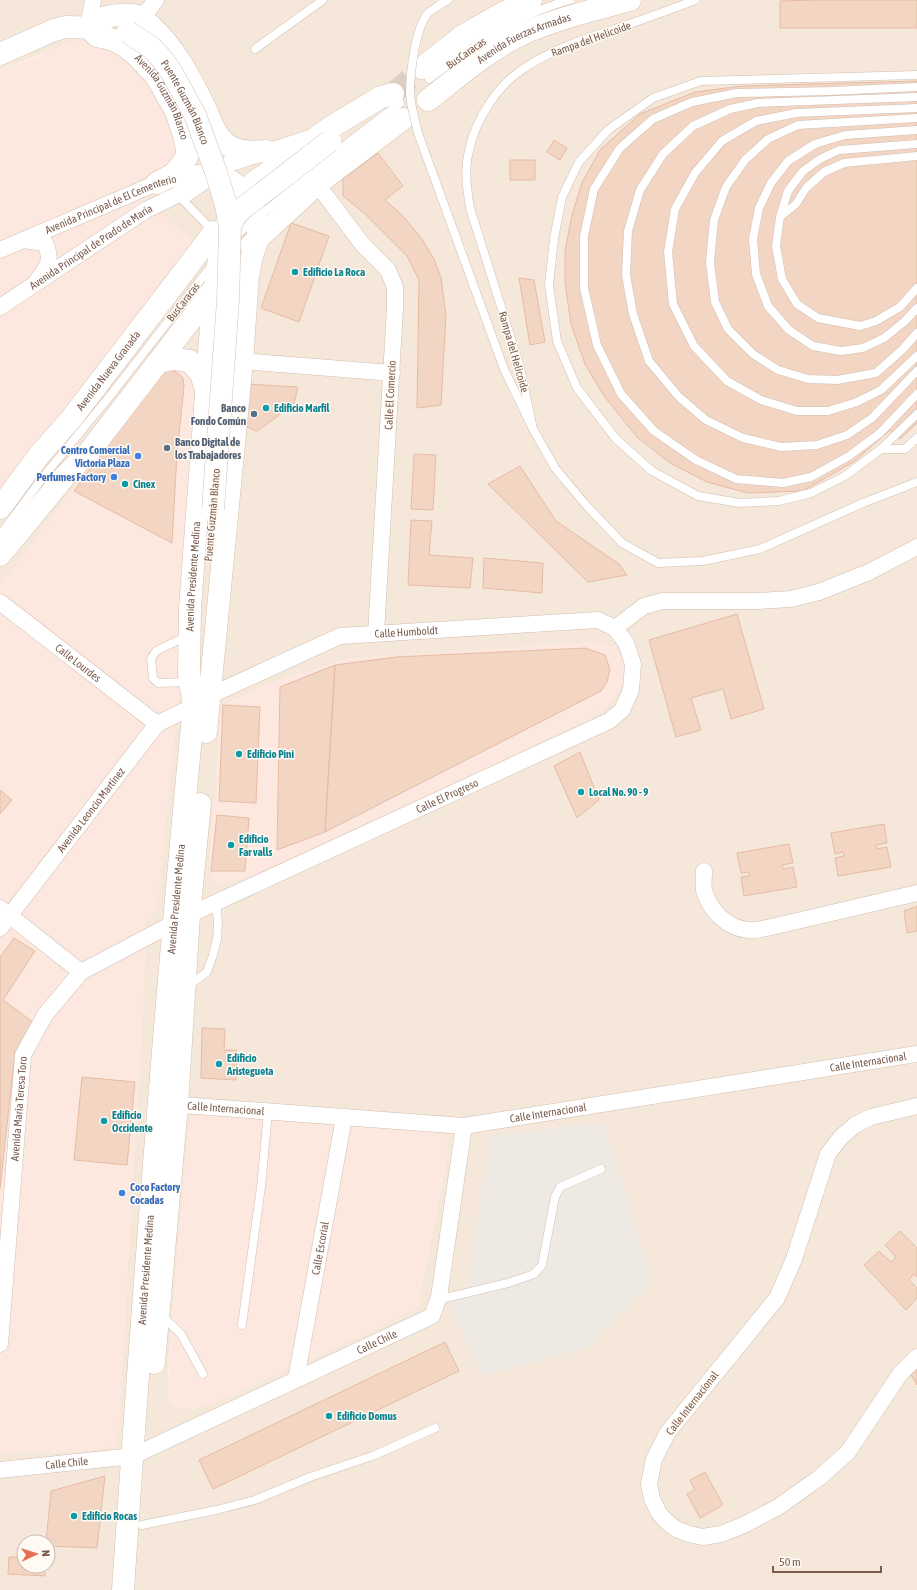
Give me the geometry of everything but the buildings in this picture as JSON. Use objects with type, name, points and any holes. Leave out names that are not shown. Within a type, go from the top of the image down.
[{"type":"street","points":[[0,54],[54,30],[66,27],[88,27],[93,0]]},
{"type":"street","points":[[156,0],[135,25],[162,36],[181,62],[217,134],[232,148],[247,152],[267,151]]},
{"type":"street","points":[[426,82],[464,35],[501,14],[531,0]]},
{"type":"street","name":"Avenida Fuerzas Armadas","points":[[426,82],[480,60],[519,36],[545,25],[630,0]]},
{"type":"street","name":"Puente Guzmán Blanco","points":[[88,27],[117,29],[135,25],[146,44],[162,59],[172,73],[195,115],[216,172],[226,206],[225,223],[228,301],[201,701]]},
{"type":"street","name":"Avenida Guzmán Blanco","points":[[88,27],[97,36],[112,40],[125,46],[136,54],[156,76],[176,112],[185,139],[187,149],[186,158],[174,174],[157,183]]},
{"type":"street","points":[[225,223],[236,216],[243,208],[337,145],[399,106],[337,145],[258,180],[245,190],[225,223]]},
{"type":"street","points":[[228,164],[299,142],[337,145]]},
{"type":"street","points":[[252,237],[316,184],[337,145]]},
{"type":"street","points":[[181,193],[207,176],[228,175],[240,184],[252,203],[252,237]]},
{"type":"street","name":"Avenida Principal de El Cementerio","points":[[0,250],[157,183],[207,176]]},
{"type":"street","name":"Calle El Comercio","points":[[316,184],[363,245],[388,270],[395,287],[392,373],[376,633]]},
{"type":"street","name":"Avenida Principal de Prado de María","points":[[0,307],[146,210],[181,193]]},
{"type":"street","name":"Avenida Presidente Medina","points":[[123,1590],[158,1313],[167,1104],[184,988],[181,919],[203,770],[201,701],[190,682],[190,608],[212,314],[221,270],[225,223]]},
{"type":"street","name":"Avenida Nueva Granada","points":[[0,508],[40,454],[71,419],[225,223]]},
{"type":"street","name":"Avenida Presidente Medina","points":[[138,1590],[142,1525],[140,1453],[181,919],[201,701],[242,361],[248,276],[252,256],[252,237]]},
{"type":"street","name":"Avenida Principal de El Cementerio","points":[[22,240],[45,243],[50,254],[48,266],[33,285]]},
{"type":"street","points":[[0,555],[66,475],[89,452],[200,309],[221,270]]},
{"type":"street","points":[[158,362],[166,359],[180,358],[190,361],[201,374],[206,391]]},
{"type":"street","points":[[242,361],[392,373]]},
{"type":"street","points":[[615,628],[644,606],[663,601],[758,601],[791,599],[819,592],[869,572],[917,547]]},
{"type":"street","name":"Calle Lourdes","points":[[0,602],[157,724]]},
{"type":"street","name":"Calle Humboldt","points":[[201,701],[340,636],[598,620],[615,628]]},
{"type":"street","name":"Calle El Progreso","points":[[181,919],[609,721],[622,710],[630,690],[633,664],[626,643],[615,628]]},
{"type":"street","name":"Avenida Leoncio Martínez","points":[[3,917],[157,724],[201,701]]},
{"type":"street","points":[[704,871],[704,889],[709,903],[717,915],[729,924],[748,930],[767,928],[917,893]]},
{"type":"street","points":[[3,917],[80,972]]},
{"type":"street","name":"Avenida María Teresa Toro","points":[[0,1344],[23,1055],[45,1015],[80,972],[181,919]]},
{"type":"street","name":"Calle Internacional","points":[[167,1104],[464,1126],[917,1054]]},
{"type":"street","name":"Calle Internacional","points":[[917,1106],[871,1117],[855,1125],[841,1136],[828,1154],[794,1259],[777,1298],[668,1432],[654,1459],[649,1484],[652,1499],[659,1513],[676,1529],[689,1534],[703,1536],[721,1534],[744,1525],[778,1507],[819,1478],[848,1452],[900,1374],[917,1357]]},
{"type":"street","name":"Calle Escorial","points":[[296,1379],[344,1118]]},
{"type":"street","name":"Calle Chile","points":[[0,1470],[140,1453],[432,1316],[438,1300],[464,1126]]},
{"type":"lane","points":[[255,49],[324,0]]},
{"type":"lane","name":"BusCaracas","points":[[426,82],[489,37],[519,20],[556,4],[570,0]]},
{"type":"lane","name":"Rampa del Helicoide","points":[[533,429],[520,367],[470,208],[467,165],[472,139],[482,116],[494,98],[522,69],[551,53],[576,42],[695,0]]},
{"type":"lane","name":"Rampa del Helicoide","points":[[444,2],[428,14],[417,37],[412,67],[410,94],[413,113],[418,133],[504,369],[533,429]]},
{"type":"lane","points":[[917,75],[701,81],[653,98],[608,130],[579,162],[562,197],[554,238],[549,285],[557,341],[577,388],[616,439],[652,471],[698,496],[740,503],[779,501],[811,493],[845,476],[881,449],[917,414]]},
{"type":"lane","points":[[917,87],[830,92],[737,93],[692,102],[653,119],[620,148],[594,188],[584,236],[584,288],[597,345],[621,394],[654,431],[696,460],[736,479],[783,484],[811,477],[849,456],[880,433],[917,394]]},
{"type":"lane","points":[[917,97],[758,103],[730,109],[693,126],[663,154],[640,190],[628,231],[626,275],[633,314],[649,361],[679,396],[706,420],[743,438],[781,447],[817,445],[847,434],[872,418],[917,372]]},
{"type":"lane","points":[[917,108],[796,113],[756,121],[722,141],[695,173],[675,209],[668,252],[673,304],[694,346],[726,381],[761,400],[797,411],[828,411],[857,402],[881,390],[917,356]]},
{"type":"lane","points":[[917,118],[798,125],[768,139],[745,160],[726,187],[714,220],[710,262],[715,302],[728,329],[753,354],[778,370],[808,379],[837,380],[876,373],[903,349],[917,333]]},
{"type":"lane","points":[[917,130],[845,135],[815,144],[788,161],[771,183],[759,208],[753,239],[756,274],[768,306],[789,330],[813,346],[841,351],[863,348],[884,338],[905,321],[917,308]]},
{"type":"lane","points":[[917,144],[839,150],[820,159],[803,171],[788,191],[780,217],[776,246],[782,279],[797,304],[818,318],[860,326],[876,321],[900,307],[917,288]]},
{"type":"lane","name":"BusCaracas","points":[[0,535],[44,476],[110,396],[221,270],[239,233],[252,237],[337,145]]},
{"type":"lane","points":[[780,217],[796,204],[806,188],[824,172],[844,163],[917,156]]},
{"type":"lane","points":[[181,193],[225,223]]},
{"type":"lane","points":[[533,429],[555,468],[585,504],[622,543],[658,563],[703,561],[760,549],[863,503],[917,482]]},
{"type":"lane","points":[[881,449],[906,449],[917,438]]},
{"type":"lane","points":[[190,635],[164,646],[156,651],[151,659],[152,678],[158,683],[190,682]]},
{"type":"lane","points":[[184,988],[207,972],[217,939],[218,923],[216,902]]},
{"type":"lane","points":[[242,1325],[261,1187],[268,1112]]},
{"type":"lane","points":[[438,1300],[508,1283],[534,1274],[542,1265],[555,1197],[560,1187],[602,1169]]},
{"type":"lane","points":[[158,1313],[181,1334],[203,1374]]},
{"type":"lane","points":[[142,1525],[209,1512],[255,1500],[310,1477],[375,1455],[435,1428]]},
{"type":"shaded area","points":[[0,0],[917,0],[917,1590],[0,1590],[0,1453],[89,1451],[118,1437],[144,980],[145,922],[153,915],[185,643],[22,557],[0,585],[0,495],[128,185],[137,181],[75,41],[0,70]],"holes":[[[352,658],[588,720],[558,732],[420,802],[256,875],[222,709],[235,700],[282,679]],[[191,1118],[430,1131],[447,1156],[418,1304],[414,1309],[369,1332],[229,1396],[193,1409],[168,1401],[168,1375],[189,1125]]]},
{"type":"shaded area","points":[[89,39],[133,53],[182,142],[174,160],[159,170],[128,185],[199,246],[0,495],[0,70],[75,41]]},
{"type":"shaded area","points":[[170,361],[196,377],[185,643],[177,706],[158,905],[153,915],[145,922],[144,980],[118,1437],[116,1445],[89,1451],[0,1453],[0,585]]},
{"type":"shaded area","points":[[603,642],[612,646],[620,654],[625,666],[624,679],[619,692],[607,706],[588,720],[558,732],[420,802],[256,875],[230,883],[216,882],[211,876],[209,868],[220,715],[222,709],[228,704],[282,679],[352,658]]},
{"type":"shaded area","points":[[209,1114],[327,1125],[430,1131],[443,1135],[448,1142],[448,1148],[418,1304],[414,1309],[369,1332],[229,1396],[193,1409],[177,1409],[168,1401],[167,1394],[189,1125],[191,1118],[197,1115]]},
{"type":"shaded area","points":[[603,1122],[653,1282],[587,1348],[483,1376],[447,1301],[467,1286],[490,1136]]},
{"type":"tunnel","points":[[393,94],[422,68]]},
{"type":"place","name":"Edificio La Roca","points":[[295,272]]},
{"type":"place","name":"Edificio Marfil","points":[[266,408]]},
{"type":"place","name":"Banco Fondo Común","points":[[254,414]]},
{"type":"place","name":"Banco Digital de los Trabajadores","points":[[167,448]]},
{"type":"place","name":"Centro Comercial Victoria Plaza","points":[[138,456]]},
{"type":"place","name":"Perfumes Factory","points":[[114,477]]},
{"type":"place","name":"Cinex","points":[[125,484]]},
{"type":"place","name":"Edificio Pini","points":[[239,754]]},
{"type":"place","name":"Local No. 90 - 9","points":[[581,792]]},
{"type":"place","name":"Edificio Far valls","points":[[231,845]]},
{"type":"place","name":"Edificio Aristegueta","points":[[219,1064]]},
{"type":"place","name":"Edificio Occidente","points":[[104,1121]]},
{"type":"place","name":"Coco Factory Cocadas","points":[[122,1193]]},
{"type":"place","name":"Edificio Domus","points":[[329,1416]]},
{"type":"place","name":"Edificio Rocas","points":[[74,1516]]}]
